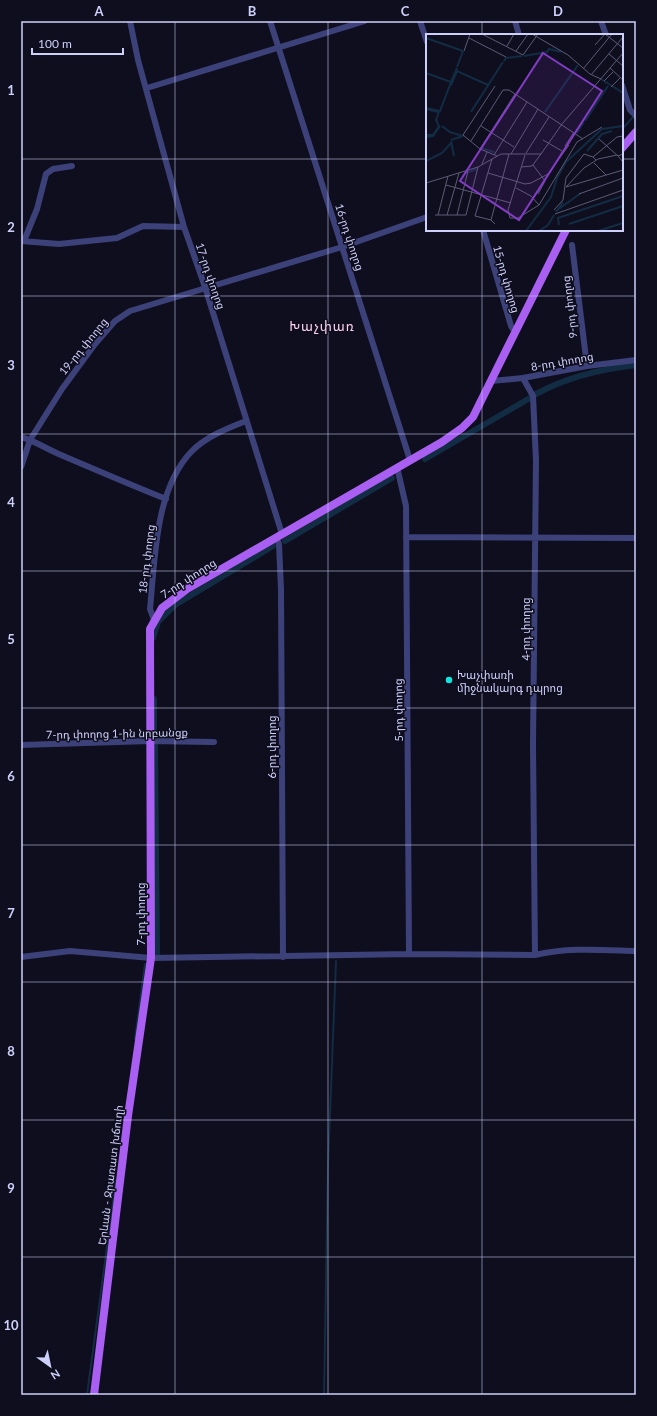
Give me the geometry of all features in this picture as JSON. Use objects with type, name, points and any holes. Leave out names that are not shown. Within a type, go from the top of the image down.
[{"type":"main road","points":[[623,147],[636,132]]},
{"type":"main road","points":[[491,380],[566,231]]},
{"type":"main road","name":"7-րդ փողոց","points":[[151,958],[150,629],[154,620],[162,608],[187,589],[442,442],[462,428],[473,417],[491,380]]},
{"type":"main road","name":"Երևան - Ջրառատ խճուղի","points":[[94,1395],[128,1116],[151,958]]},
{"type":"street","name":"17-րդ փողոց","points":[[130,21],[138,60],[147,88],[184,227],[205,287],[280,536]]},
{"type":"street","name":"16-րդ փողոց","points":[[270,21],[410,460]]},
{"type":"street","points":[[147,88],[365,21]]},
{"type":"street","points":[[420,21],[426,39]]},
{"type":"street","points":[[515,21],[519,34]]},
{"type":"street","points":[[601,21],[606,34]]},
{"type":"street","points":[[623,88],[630,110],[636,116]]},
{"type":"street","points":[[72,166],[53,169],[46,174],[37,209],[22,241],[59,244],[117,238],[143,226],[184,227]]},
{"type":"street","name":"19-րդ փողոց","points":[[21,467],[30,440],[62,389],[95,344],[116,321],[138,307],[342,247],[426,217]]},
{"type":"street","name":"15-րդ փողոց","points":[[483,231],[510,326],[515,332]]},
{"type":"street","name":"9-րդ փողոց","points":[[572,245],[587,366]]},
{"type":"street","name":"8-րդ փողոց","points":[[491,380],[523,378],[587,366],[636,360]]},
{"type":"street","name":"4-րդ փողոց","points":[[523,378],[533,396],[536,460],[533,745],[535,955]]},
{"type":"street","name":"18-րդ փողոց","points":[[154,620],[150,609],[157,531],[172,480],[190,452],[226,429],[246,421]]},
{"type":"street","points":[[21,438],[30,440],[122,482],[166,499]]},
{"type":"street","name":"5-րդ փողոց","points":[[397,467],[406,506],[409,954]]},
{"type":"street","name":"6-րդ փողոց","points":[[280,536],[282,957]]},
{"type":"street","points":[[406,538],[636,538]]},
{"type":"street","name":"7-րդ փողոց 1-ին նրբանցք","points":[[21,745],[150,741],[214,742]]},
{"type":"street","points":[[21,957],[70,951],[151,958],[409,954],[535,955],[553,951],[636,951]]},
{"type":"waterway","points":[[623,128],[635,115]]},
{"type":"waterway","points":[[536,394],[572,378],[610,369],[636,365]]},
{"type":"waterway","points":[[425,459],[530,398]]},
{"type":"waterway","points":[[285,541],[392,478]]},
{"type":"waterway","points":[[153,638],[158,622],[175,605],[273,546]]},
{"type":"waterway","points":[[154,699],[154,739]]},
{"type":"waterway","points":[[155,746],[157,954]]},
{"type":"waterway","points":[[324,1395],[328,1165],[336,961]]},
{"type":"waterway","points":[[135,1039],[145,964]]},
{"type":"waterway","points":[[87,1395],[116,1180]]},
{"type":"place","name":"Խաչփառի միջնակարգ դպրոց","points":[[449,680]]},
{"type":"district","name":"Խաչփառ","points":[[322,326]]}]
